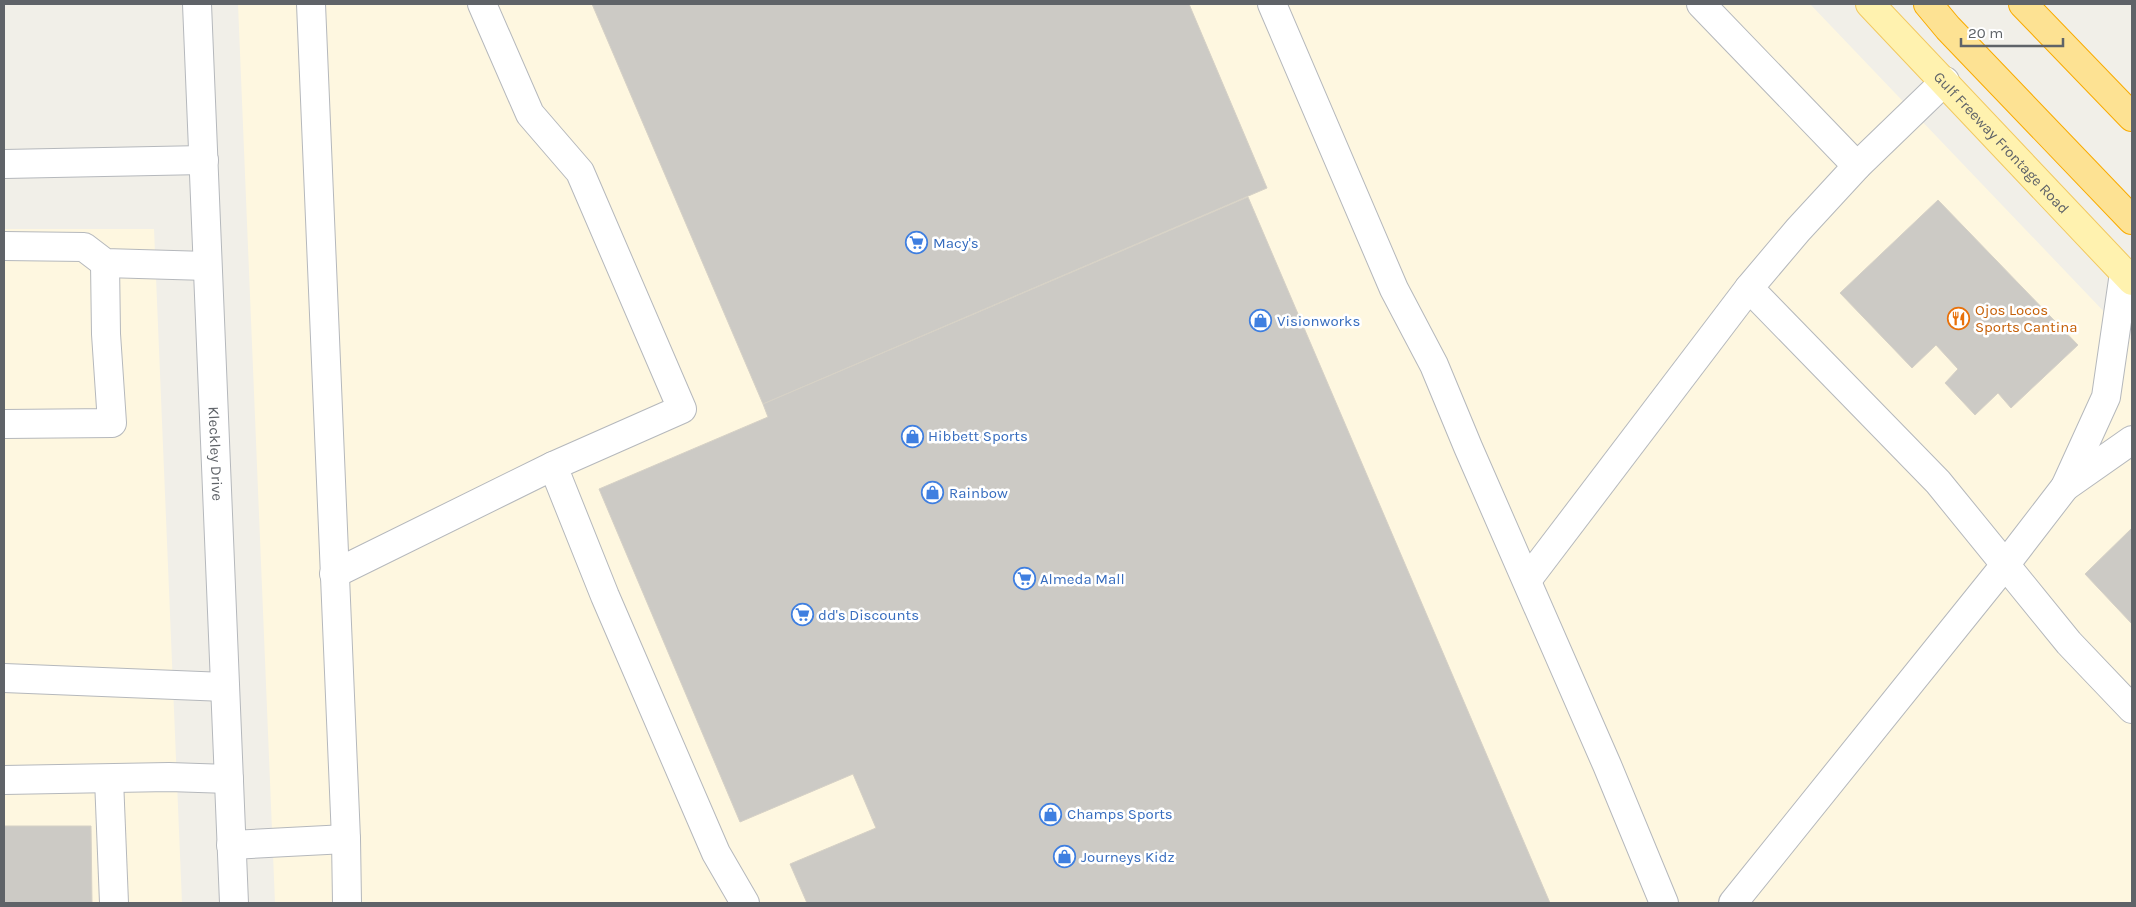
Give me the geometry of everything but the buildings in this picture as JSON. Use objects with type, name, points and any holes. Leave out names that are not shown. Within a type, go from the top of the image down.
[{"type":"highway","points":[[1928,4],[1948,28],[2132,220]]},
{"type":"highway","points":[[2023,4],[2132,117]]},
{"type":"main road","name":"Gulf Freeway Frontage Road","points":[[1870,4],[2128,277]]},
{"type":"street","name":"Kleckley Drive","points":[[197,4],[234,903]]},
{"type":"street","points":[[311,4],[346,839],[347,903]]},
{"type":"street","points":[[334,574],[553,466],[682,409],[580,172],[530,114],[482,4]]},
{"type":"street","points":[[1272,4],[1394,289],[1434,365],[1468,447],[1528,579],[1608,764],[1664,903]]},
{"type":"street","points":[[1701,4],[1857,166]]},
{"type":"street","points":[[1528,579],[1749,288],[1798,230],[1857,166],[1944,81]]},
{"type":"street","points":[[4,164],[204,160]]},
{"type":"street","points":[[4,246],[84,246],[105,264],[207,266]]},
{"type":"street","points":[[4,424],[112,423],[106,334],[105,264]]},
{"type":"street","points":[[1733,903],[2065,487],[2106,397],[2128,277]]},
{"type":"street","points":[[1749,288],[1938,482],[2069,643],[2132,709]]},
{"type":"street","points":[[2065,487],[2132,440]]},
{"type":"street","points":[[553,466],[605,596],[716,853],[745,903]]},
{"type":"street","points":[[4,678],[225,687]]},
{"type":"street","points":[[4,780],[169,777],[228,779]]},
{"type":"street","points":[[109,779],[114,903]]},
{"type":"street","points":[[232,845],[346,839]]},
{"type":"shaded area","points":[[238,4],[1810,4],[2132,341],[2132,903],[275,903]]},
{"type":"shaded area","points":[[4,229],[154,229],[182,903],[4,903]]},
{"type":"place","name":"Macy's","points":[[917,243]]},
{"type":"place","name":"Ojos Locos Sports Cantina","points":[[1959,319]]},
{"type":"place","name":"Visionworks","points":[[1261,321]]},
{"type":"place","name":"Hibbett Sports","points":[[912,436]]},
{"type":"place","name":"Rainbow","points":[[933,493]]},
{"type":"place","name":"Almeda Mall","points":[[1024,579]]},
{"type":"place","name":"dd's Discounts","points":[[802,615]]},
{"type":"place","name":"Champs Sports","points":[[1051,814]]},
{"type":"place","name":"Journeys Kidz","points":[[1065,857]]}]
